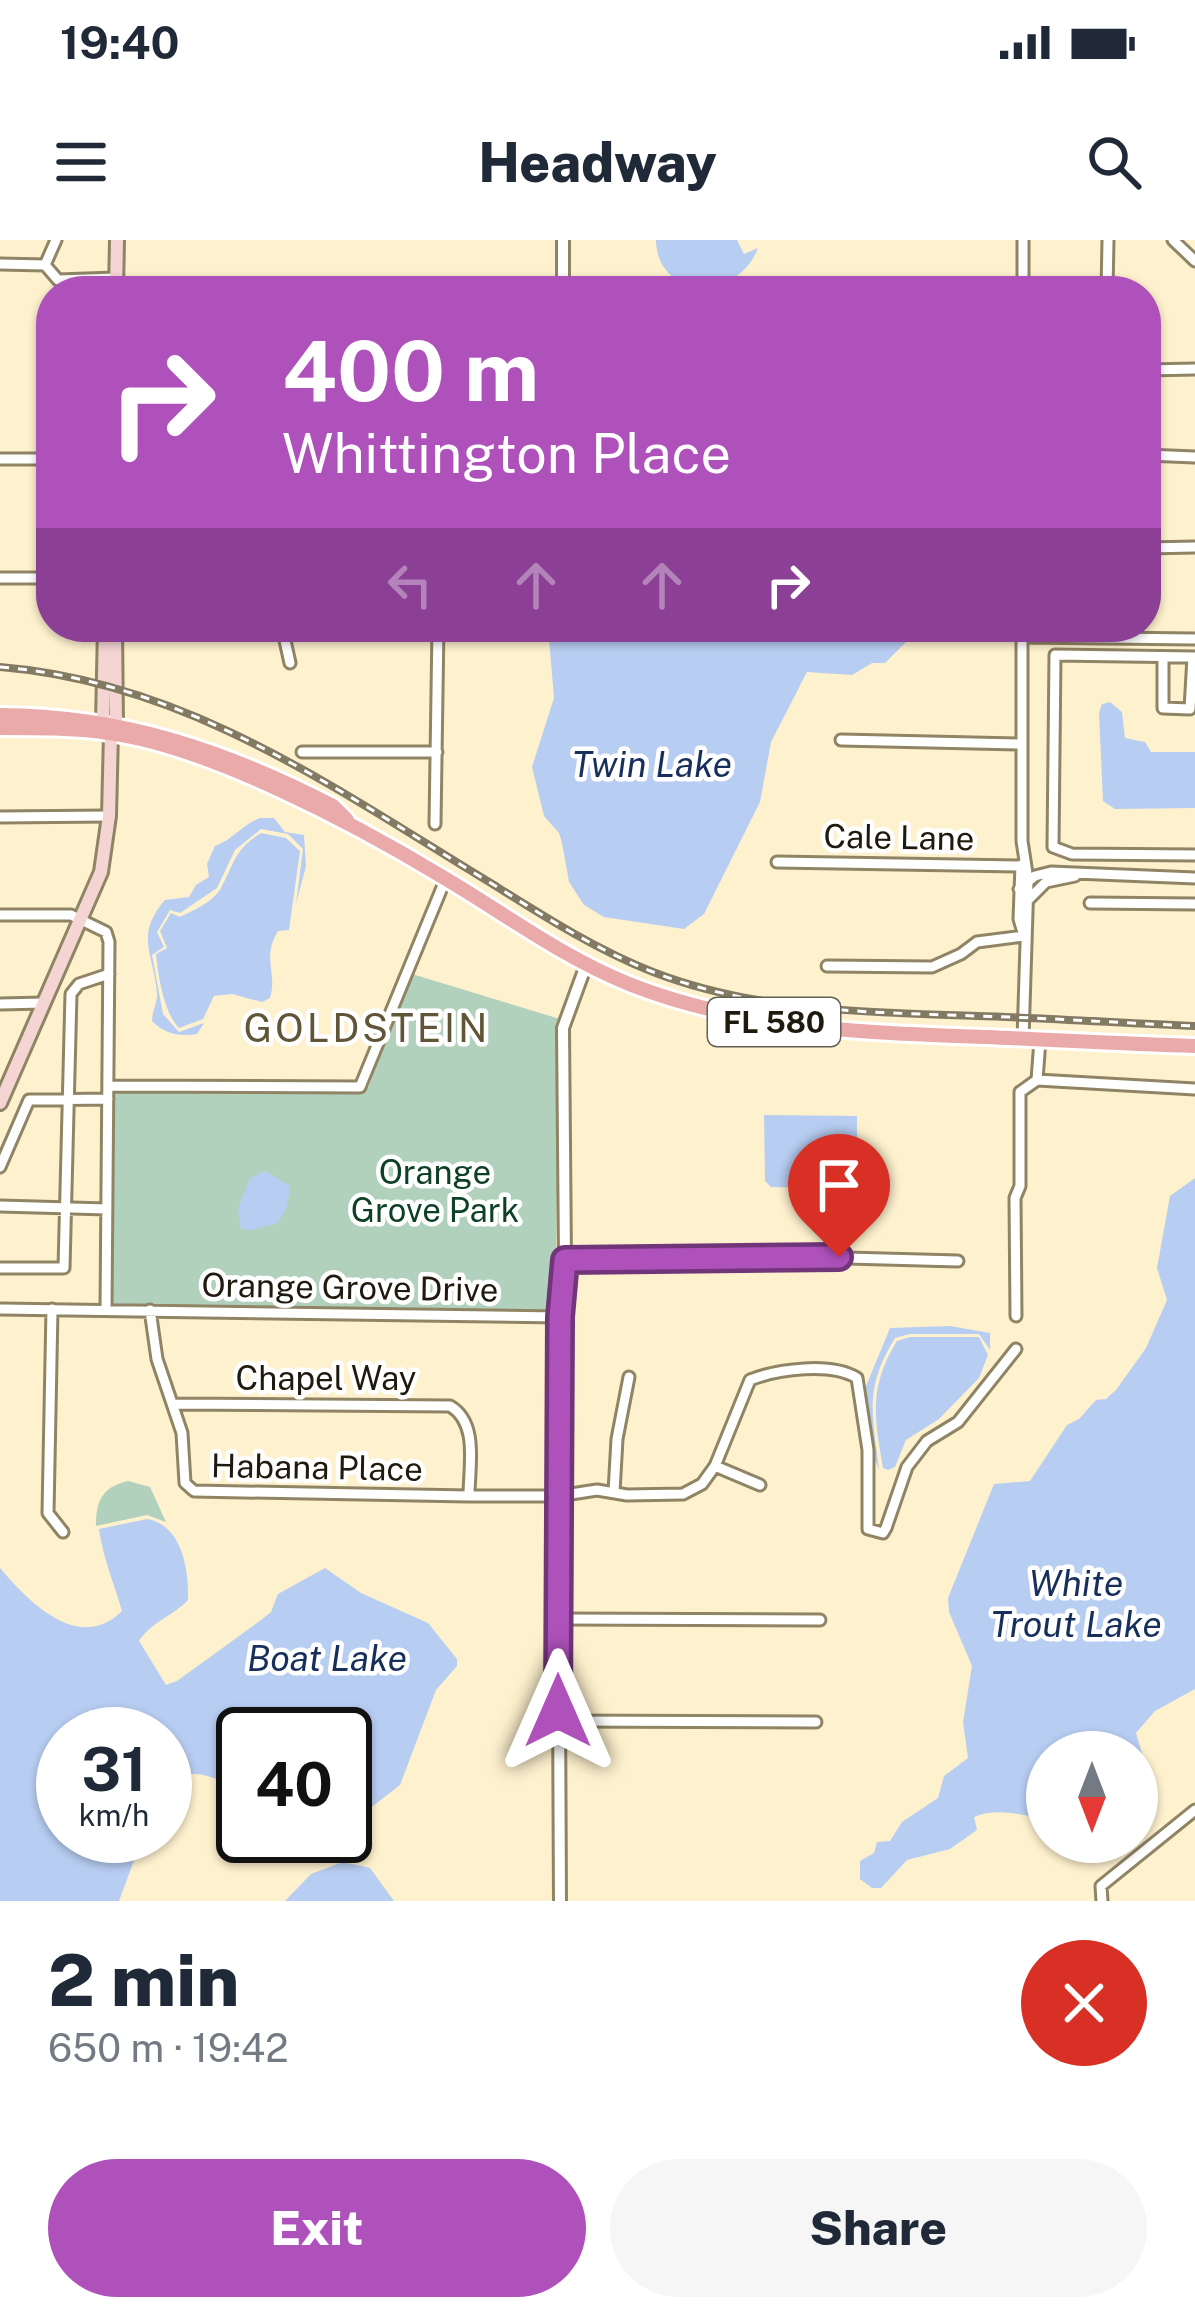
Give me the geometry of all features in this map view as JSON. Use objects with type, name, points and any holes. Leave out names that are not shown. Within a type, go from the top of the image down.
[{"type":"main road","points":[[116,276],[117,240]]},
{"type":"main road","points":[[106,642],[110,726]]},
{"type":"main road","points":[[1,1099],[106,856],[114,642]]},
{"type":"main road","name":"FL 580","points":[[0,715],[110,726],[350,823],[446,878],[515,926],[586,965],[666,998],[790,1025],[1195,1046]]},
{"type":"main road","name":"FL 580","points":[[0,728],[110,726]]},
{"type":"street","points":[[45,265],[56,240]]},
{"type":"street","points":[[563,240],[563,276]]},
{"type":"street","points":[[1022,276],[1023,240]]},
{"type":"street","points":[[1107,276],[1108,240]]},
{"type":"street","points":[[1173,240],[1195,261]]},
{"type":"street","points":[[0,264],[45,265]]},
{"type":"street","points":[[45,265],[52,276]]},
{"type":"street","points":[[1161,370],[1195,369]]},
{"type":"street","points":[[1161,456],[1195,457]]},
{"type":"street","points":[[0,459],[36,459]]},
{"type":"street","points":[[1161,548],[1195,547]]},
{"type":"street","points":[[0,578],[36,578]]},
{"type":"street","points":[[1161,638],[1195,640]]},
{"type":"street","points":[[285,642],[290,663]]},
{"type":"street","points":[[435,824],[438,642]]},
{"type":"street","points":[[1022,642],[1022,864],[1028,902],[1023,1039]]},
{"type":"street","points":[[1162,657],[1163,708],[1190,709],[1194,657],[1055,655],[1053,848],[1072,854],[1195,855]]},
{"type":"street","points":[[841,740],[1022,744]]},
{"type":"street","points":[[302,752],[437,752]]},
{"type":"street","points":[[0,817],[109,816]]},
{"type":"street","name":"Cale Lane","points":[[777,862],[1022,864]]},
{"type":"street","points":[[1024,885],[1051,872],[1195,878]]},
{"type":"street","points":[[1028,902],[1042,884],[1075,876]]},
{"type":"street","points":[[108,1086],[360,1087],[446,878]]},
{"type":"street","points":[[1024,885],[1019,920],[1024,936]]},
{"type":"street","points":[[1090,903],[1195,904]]},
{"type":"street","points":[[0,915],[71,915],[106,932],[106,1310]]},
{"type":"street","points":[[827,966],[932,967],[977,941],[1024,936]]},
{"type":"street","points":[[560,1901],[563,1028],[586,965]]},
{"type":"street","points":[[0,1268],[64,1268],[71,994],[79,983],[109,974]]},
{"type":"street","points":[[0,1004],[44,1004]]},
{"type":"street","points":[[1037,1080],[1040,1040]]},
{"type":"street","points":[[1016,1316],[1015,1198],[1020,1186],[1021,1092],[1037,1080],[1195,1089]]},
{"type":"street","points":[[0,1167],[29,1100],[108,1099]]},
{"type":"street","points":[[0,1206],[107,1210]]},
{"type":"street","points":[[565,1260],[773,1256],[958,1261]]},
{"type":"street","name":"Orange Grove Drive","points":[[0,1309],[560,1317]]},
{"type":"street","points":[[52,1310],[48,1513],[63,1532]]},
{"type":"street","name":"Habana Place","points":[[150,1310],[157,1359],[182,1433],[185,1483],[194,1491],[683,1494],[702,1484],[715,1466]]},
{"type":"street","points":[[760,1485],[715,1466],[750,1380],[772,1372],[846,1371],[857,1378],[865,1417],[868,1529],[883,1533],[907,1467],[927,1441],[958,1422],[1016,1349]]},
{"type":"street","points":[[614,1492],[617,1439],[629,1377]]},
{"type":"street","name":"Chapel Way","points":[[174,1404],[450,1406],[462,1413],[468,1425],[469,1496]]},
{"type":"street","points":[[558,1619],[820,1620]]},
{"type":"street","points":[[558,1721],[815,1722]]},
{"type":"street","points":[[1102,1901],[1101,1886],[1195,1810]]},
{"type":"green space","name":"Orange Grove Park","points":[[412,974],[560,1019],[555,1312],[111,1306],[113,1089],[368,1088]]},
{"type":"green space","points":[[128,1481],[150,1487],[166,1522],[147,1515],[96,1526],[102,1496]]},
{"type":"water","points":[[656,240],[737,240],[744,254],[758,248],[736,276],[672,276],[660,260]]},
{"type":"water","name":"Twin Lake","points":[[549,642],[906,642],[885,663],[872,663],[852,675],[807,672],[771,742],[760,802],[704,914],[684,929],[604,917],[584,905],[569,882],[559,833],[544,816],[532,767],[554,698]]},
{"type":"water","points":[[1110,702],[1122,712],[1125,738],[1145,742],[1151,752],[1195,752],[1195,808],[1115,809],[1103,801],[1099,713],[1102,704]]},
{"type":"water","points":[[260,818],[274,818],[285,832],[304,835],[306,866],[296,904],[303,849],[288,834],[261,829],[235,850],[217,888],[180,913],[170,910],[157,932],[164,947],[152,955],[163,1014],[179,1032],[204,1023],[197,1034],[167,1032],[152,1021],[157,996],[148,945],[150,924],[165,900],[189,897],[209,877],[207,864],[215,846]]},
{"type":"water","points":[[261,833],[286,838],[300,851],[289,930],[278,931],[271,950],[270,998],[262,1002],[232,994],[214,996],[203,1019],[179,1028],[160,983],[156,954],[167,948],[160,931],[171,913],[180,917],[213,897],[240,851]]},
{"type":"water","points":[[764,1115],[857,1116],[857,1143],[827,1148],[827,1188],[771,1187],[765,1181]]},
{"type":"water","points":[[265,1171],[290,1186],[287,1207],[278,1223],[241,1229],[238,1209],[250,1178]]},
{"type":"water","name":"White Trout Lake","points":[[1195,1178],[1195,1689],[1155,1711],[1138,1731],[1026,1731],[1026,1816],[1001,1812],[974,1817],[977,1830],[950,1849],[907,1860],[881,1888],[872,1888],[860,1879],[860,1861],[874,1853],[877,1842],[890,1841],[902,1822],[938,1798],[944,1776],[968,1758],[963,1722],[972,1666],[949,1612],[948,1598],[994,1484],[1030,1481],[1067,1425],[1116,1390],[1146,1348],[1167,1300],[1157,1268],[1170,1196]]},
{"type":"water","points":[[950,1326],[990,1333],[990,1350],[979,1334],[895,1338],[874,1388],[879,1470],[869,1445],[864,1391],[890,1328]]},
{"type":"water","points":[[979,1337],[988,1355],[979,1378],[939,1419],[906,1440],[895,1467],[888,1470],[883,1468],[877,1433],[878,1388],[897,1341]]},
{"type":"water","name":"Boat Lake","points":[[147,1519],[168,1530],[181,1550],[188,1600],[139,1641],[166,1685],[271,1612],[278,1594],[325,1568],[361,1593],[428,1623],[457,1659],[457,1666],[436,1690],[400,1785],[372,1807],[372,1707],[216,1707],[216,1779],[192,1774],[192,1707],[36,1707],[36,1863],[133,1863],[119,1901],[0,1901],[0,1568],[56,1618],[89,1627],[106,1623],[122,1611],[99,1529]]},
{"type":"water","points":[[340,1863],[370,1868],[394,1901],[285,1901],[311,1874]]},
{"type":"railway","points":[[0,667],[69,677],[134,694],[259,746],[552,921],[632,963],[692,985],[772,1002],[854,1011],[1195,1026]]},
{"type":"district","name":"GOLDSTEIN","points":[[367,1028]]},
{"type":"route","points":[[558,1711],[560,1301],[565,1260],[839,1257]]}]
